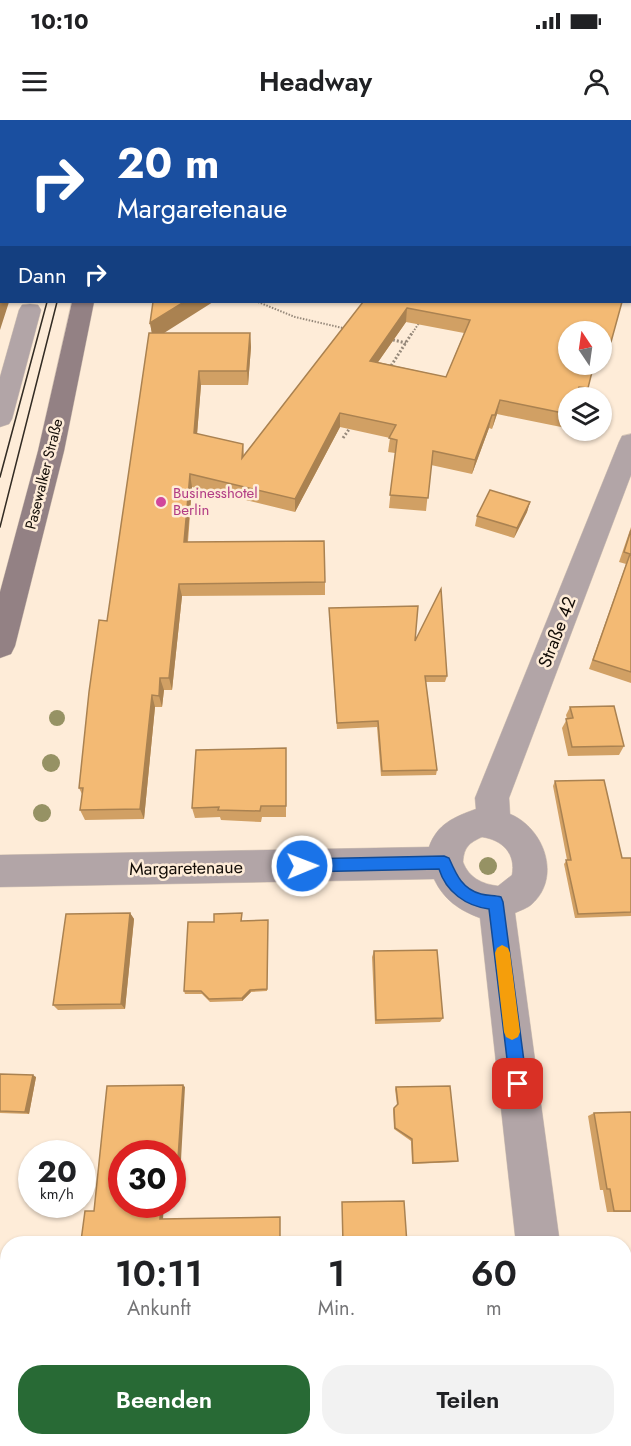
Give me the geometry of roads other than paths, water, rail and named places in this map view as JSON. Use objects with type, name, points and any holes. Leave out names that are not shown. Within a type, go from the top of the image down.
[{"type":"main road","name":"Pasewalker Straße","points":[[0,646],[51,451],[83,303]]},
{"type":"street","points":[[0,419],[30,310]]},
{"type":"street","name":"Straße 42","points":[[494,824],[492,798],[631,442]]},
{"type":"street","points":[[481,822],[494,824],[506,828],[517,836],[526,846],[531,858],[528,882],[520,892],[509,899],[496,902],[482,901],[468,896],[456,887],[448,876],[444,863],[449,840],[457,831],[481,822]]},
{"type":"street","name":"Margaretenaue","points":[[0,872],[444,863]]},
{"type":"street","points":[[496,902],[537,1236]]},
{"type":"tram line","points":[[0,477],[47,303]]},
{"type":"tram line","points":[[0,527],[57,303]]},
{"type":"place","name":"Businesshotel Berlin","points":[[161,502]]}]
